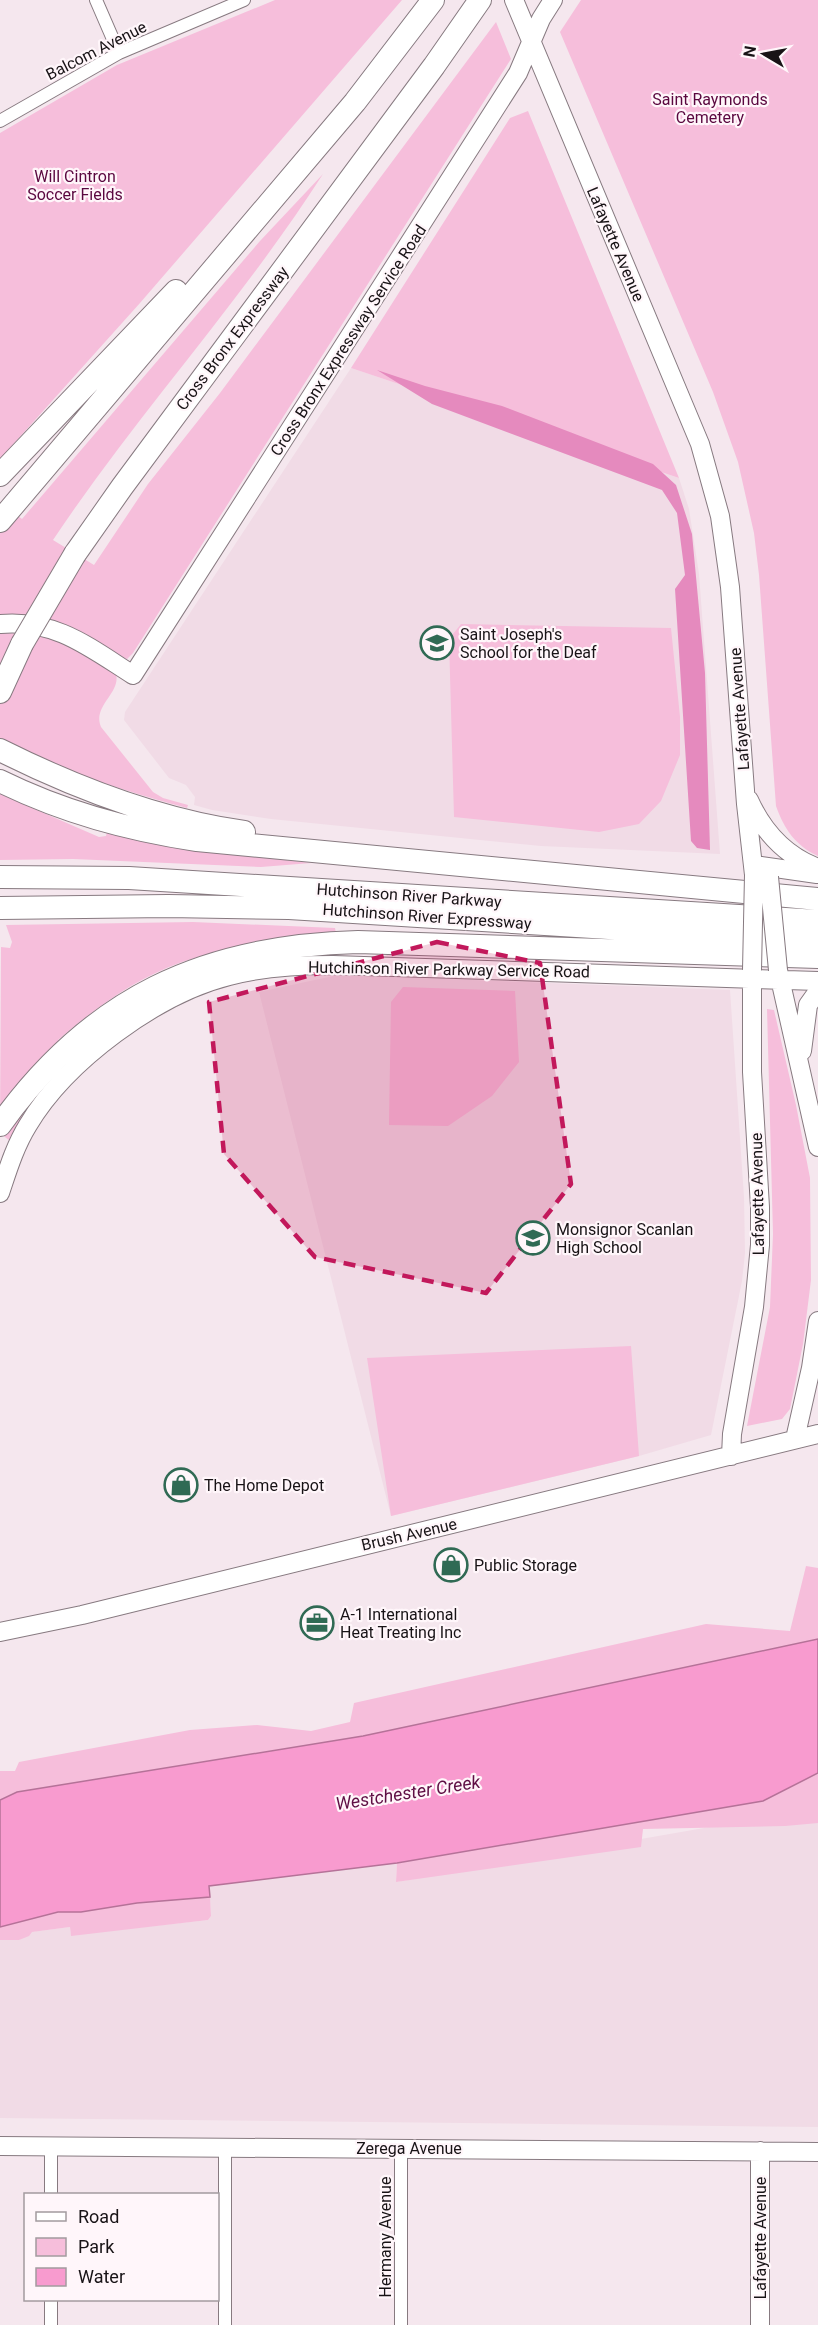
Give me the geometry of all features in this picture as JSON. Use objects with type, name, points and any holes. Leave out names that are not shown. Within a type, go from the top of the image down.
[{"type":"highway","points":[[5,515],[339,121],[434,0]]},
{"type":"highway","name":"Cross Bronx Expressway","points":[[0,686],[75,554],[480,0]]},
{"type":"highway","points":[[0,476],[339,121]]},
{"type":"highway","points":[[0,692],[22,644]]},
{"type":"highway","points":[[0,750],[102,794],[187,821],[265,835],[419,850],[491,869]]},
{"type":"highway","points":[[0,781],[72,812],[159,835],[211,842],[818,899]]},
{"type":"highway","name":"Hutchinson River Parkway","points":[[0,877],[129,878],[818,921]]},
{"type":"highway","name":"Hutchinson River Expressway","points":[[0,911],[35,908],[168,906],[297,908],[818,941]]},
{"type":"highway","points":[[0,1125],[35,1080],[65,1048],[114,1010],[156,985],[230,959],[298,946],[376,942],[818,957]]},
{"type":"street","points":[[96,0],[119,53]]},
{"type":"street","name":"Balcom Avenue","points":[[0,122],[119,53],[244,0]]},
{"type":"street","name":"Lafayette Avenue","points":[[514,0],[684,403],[711,479],[723,534],[730,587],[744,788],[779,975],[818,1147]]},
{"type":"street","name":"Cross Bronx Expressway Service Road","points":[[0,624],[28,625],[59,631],[85,644],[133,675],[518,73],[553,0]]},
{"type":"street","points":[[744,788],[755,811],[776,841],[798,859],[818,868]]},
{"type":"street","points":[[761,871],[818,874]]},
{"type":"street","name":"Lafayette Avenue","points":[[731,1456],[732,1434],[757,1285],[760,1245],[752,1072],[752,974],[761,871]]},
{"type":"street","name":"Hutchinson River Parkway Service Road","points":[[0,1192],[15,1149],[27,1126],[44,1102],[75,1067],[115,1035],[166,1002],[196,987],[230,976],[276,968],[333,965],[752,974],[779,975],[818,981]]},
{"type":"street","points":[[801,1068],[807,1012],[810,1001],[818,991]]},
{"type":"street","points":[[795,1439],[811,1368],[818,1321]]},
{"type":"street","name":"Brush Avenue","points":[[0,1632],[92,1612],[818,1434]]},
{"type":"street","name":"Zerega Avenue","points":[[0,2146],[818,2151]]},
{"type":"street","points":[[51,2147],[51,2193]]},
{"type":"street","points":[[225,2147],[225,2325]]},
{"type":"street","name":"Hermany Avenue","points":[[401,2148],[401,2325]]},
{"type":"street","name":"Lafayette Avenue","points":[[760,2151],[760,2325]]},
{"type":"street","points":[[51,2301],[51,2325]]},
{"type":"highlighted area","points":[[437,942],[540,963],[571,1184],[486,1293],[315,1257],[224,1154],[209,1002]]},
{"type":"shaded area","name":"Saint Joseph's School for the Deaf","points":[[351,368],[679,478],[689,509],[699,574],[720,854],[541,846],[271,819],[212,810],[194,805],[195,797],[186,785],[169,778],[124,720],[125,712]]},
{"type":"shaded area","points":[[377,370],[425,386],[502,406],[653,464],[676,485],[692,534],[705,673],[710,850],[697,848],[691,841],[675,589],[685,575],[677,513],[662,490],[432,404]]},
{"type":"shaded area","name":"Monsignor Scanlan High School","points":[[338,975],[730,990],[744,1197],[745,1253],[742,1281],[711,1435],[639,1456],[391,1516],[259,992]]},
{"type":"shaded area","points":[[818,1808],[818,2127],[0,2118],[0,1940],[19,1940],[31,1932],[70,1927],[71,1935],[208,1920],[211,1916],[209,1886],[397,1863],[396,1882]]},
{"type":"green space","name":"Will Cintron Soccer Fields","points":[[275,0],[402,0],[140,303],[0,459],[0,133],[117,65]]},
{"type":"green space","name":"Saint Raymonds Cemetery","points":[[581,0],[818,0],[818,856],[797,842],[783,822],[776,806],[759,575],[754,533],[738,462],[713,392],[560,32]]},
{"type":"green space","points":[[496,22],[511,59],[133,653],[127,659],[123,658],[78,630],[46,619],[0,616],[0,502],[22,519],[260,241],[323,174],[258,267],[85,493],[53,540],[94,565],[148,484],[220,393]]},
{"type":"green space","points":[[528,111],[679,478],[351,368],[510,118]]},
{"type":"green space","points":[[461,624],[671,628],[680,717],[680,755],[661,801],[639,824],[599,832],[454,817],[449,639]]},
{"type":"green space","points":[[0,633],[36,634],[63,641],[116,674],[114,687],[100,713],[101,727],[153,792],[163,798],[188,805],[187,808],[91,779],[0,738]]},
{"type":"green space","points":[[0,794],[99,837],[106,836],[107,832],[183,848],[311,863],[261,867],[73,859],[0,860]]},
{"type":"green space","points":[[193,922],[335,928],[336,933],[278,940],[220,951],[182,962],[132,985],[101,1005],[58,1040],[74,1057],[30,1106],[10,1141],[0,1133],[1,947],[10,948],[12,942],[6,925]]},
{"type":"green space","points":[[403,987],[515,991],[519,1062],[492,1096],[448,1126],[389,1125],[391,1002]]},
{"type":"green space","points":[[767,1009],[774,1010],[810,1178],[811,1280],[803,1344],[790,1409],[782,1419],[747,1426],[770,1307],[773,1234]]},
{"type":"green space","points":[[631,1346],[639,1456],[391,1516],[367,1358]]},
{"type":"green space","points":[[806,1566],[818,1568],[818,1639],[814,1642],[363,1736],[17,1792],[0,1800],[0,1771],[15,1771],[19,1762],[190,1730],[257,1725],[311,1731],[350,1722],[354,1703],[706,1624],[790,1631]]},
{"type":"green space","points":[[818,1773],[818,1823],[785,1826],[643,1829],[641,1847],[396,1882],[397,1863],[763,1801]]},
{"type":"green space","points":[[210,1897],[211,1916],[208,1920],[71,1936],[70,1927],[32,1932],[29,1936],[19,1940],[0,1940],[0,1927],[58,1912],[81,1912],[137,1903]]},
{"type":"water","name":"Westchester Creek","points":[[818,1639],[818,1773],[763,1801],[397,1863],[209,1886],[210,1897],[137,1903],[81,1912],[58,1912],[0,1927],[0,1800],[17,1792],[363,1736]]},
{"type":"place","name":"Saint Joseph's School for the Deaf","points":[[437,643]]},
{"type":"place","name":"Monsignor Scanlan High School","points":[[533,1238]]},
{"type":"place","name":"The Home Depot","points":[[181,1485]]},
{"type":"place","name":"Public Storage","points":[[451,1565]]},
{"type":"place","name":"A-1 International Heat Treating Inc","points":[[317,1623]]}]
